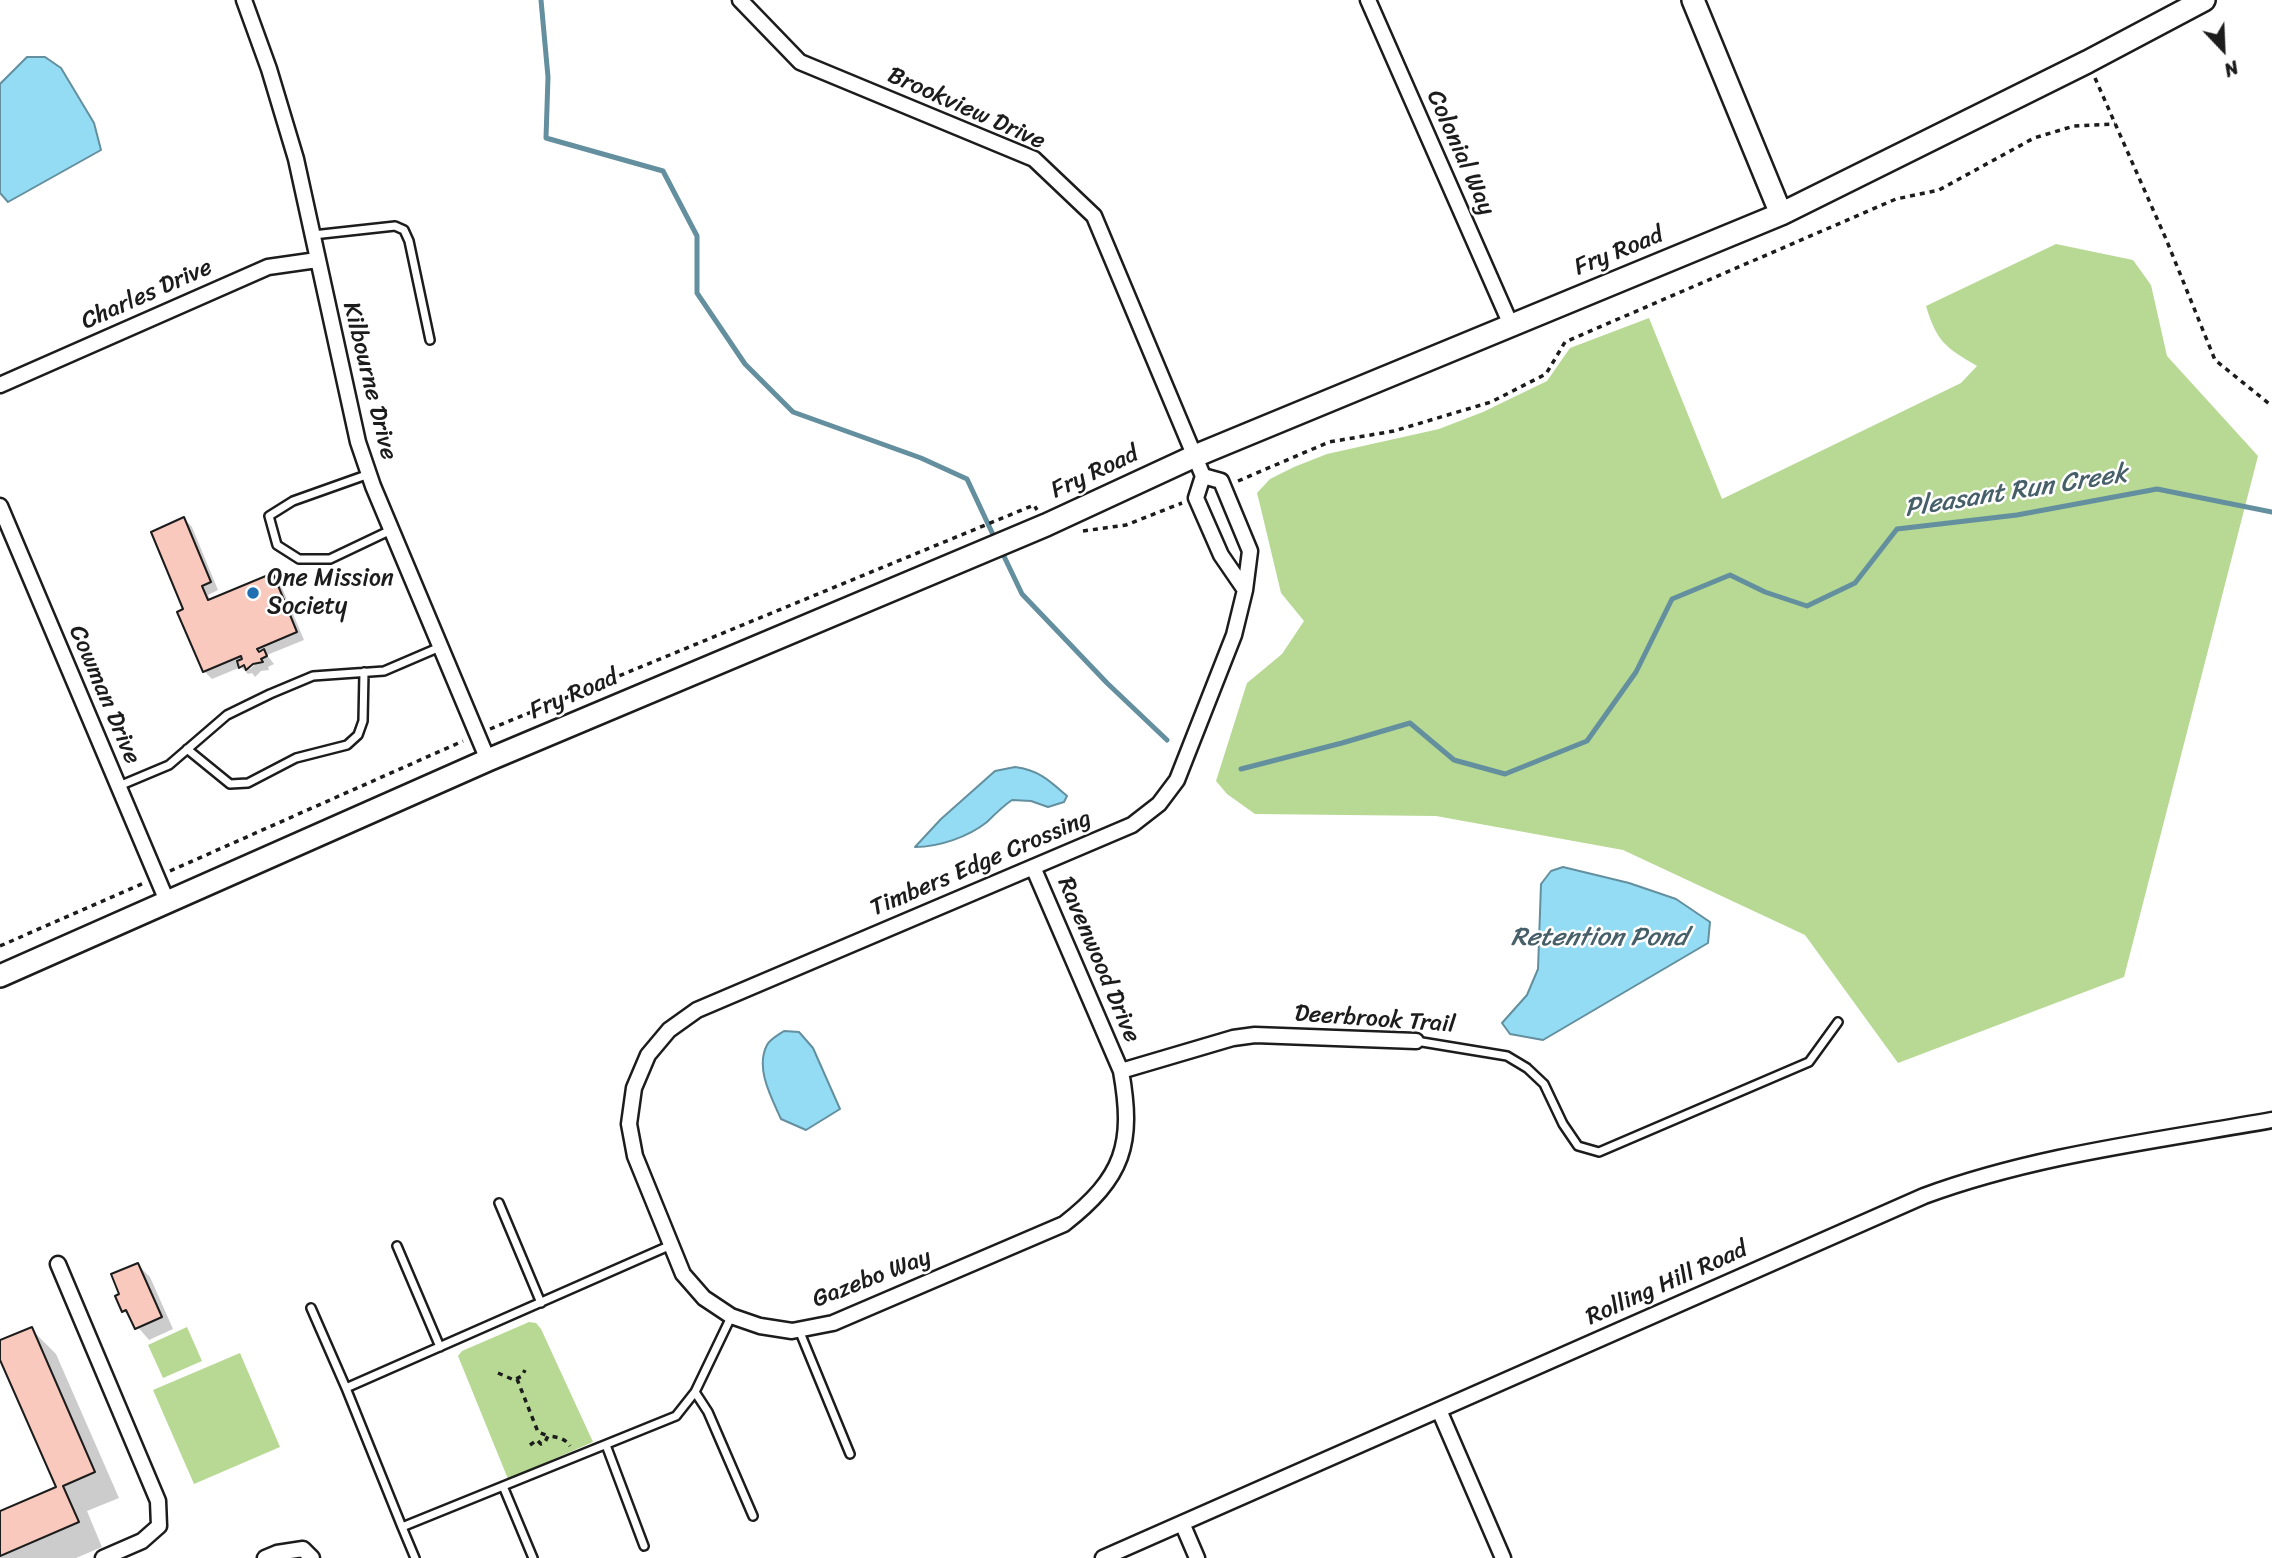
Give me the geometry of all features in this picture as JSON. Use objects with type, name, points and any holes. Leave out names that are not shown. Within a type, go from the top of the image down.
[{"type":"street","name":"Kilbourne Drive","points":[[244,0],[284,114],[302,183],[352,421],[369,474],[488,760]]},
{"type":"street","name":"Brookview Drive","points":[[740,0],[800,62],[1034,159],[1094,216],[1195,456]]},
{"type":"street","name":"Colonial Way","points":[[1368,0],[1511,325]]},
{"type":"street","points":[[1693,0],[1781,214]]},
{"type":"street","name":"Fry Road","points":[[0,976],[488,760],[1046,525],[1195,456],[1781,214],[2087,62],[2204,0]]},
{"type":"street","name":"Charles Drive","points":[[0,385],[268,267],[317,260]]},
{"type":"street","points":[[1195,456],[1203,476],[1196,498],[1220,555],[1245,590]]},
{"type":"street","points":[[1203,476],[1221,481],[1224,487]]},
{"type":"street","name":"Timbers Edge Crossing","points":[[634,1088],[648,1055],[669,1030],[697,1010],[1132,825],[1158,803],[1177,780],[1234,635],[1245,590],[1250,551],[1224,487]]},
{"type":"street","name":"Cowman Drive","points":[[0,506],[167,901]]},
{"type":"street","name":"Ravenwood Drive","points":[[1033,867],[1121,1071]]},
{"type":"street","name":"Deerbrook Trail","points":[[1121,1071],[1233,1038],[1255,1035],[1416,1041]]},
{"type":"street","name":"Gazebo Way","points":[[634,1088],[629,1124],[635,1156],[683,1274],[704,1298],[731,1316],[760,1326],[792,1331],[833,1323],[1064,1224],[1090,1203],[1112,1175],[1125,1142],[1127,1105],[1121,1071]]},
{"type":"street","name":"Rolling Hill Road","points":[[1103,1558],[1892,1210],[1953,1186],[2043,1161],[2272,1120]]},
{"type":"street","points":[[58,1264],[158,1501],[159,1526],[142,1541],[103,1558]]},
{"type":"street","points":[[1439,1410],[1503,1558]]},
{"type":"street","points":[[1182,1523],[1197,1558]]},
{"type":"street","points":[[265,1558],[277,1553],[307,1554]]},
{"type":"lane","points":[[312,235],[395,226],[404,230],[409,241],[430,340]]},
{"type":"lane","points":[[369,474],[293,501],[269,516],[277,545],[299,559],[330,559],[391,530]]},
{"type":"lane","points":[[118,787],[169,765],[228,715],[270,694],[313,676],[384,671],[440,647]]},
{"type":"lane","points":[[187,749],[230,784],[248,783],[296,758],[347,745],[358,734],[363,721],[364,672]]},
{"type":"lane","name":"Deerbrook Trail","points":[[1416,1041],[1507,1056],[1527,1068],[1544,1084],[1563,1124],[1578,1146],[1599,1152],[1809,1062],[1838,1022]]},
{"type":"lane","points":[[499,1203],[541,1303]]},
{"type":"lane","points":[[346,1388],[671,1245]]},
{"type":"lane","points":[[397,1246],[439,1347]]},
{"type":"lane","points":[[311,1308],[415,1558]]},
{"type":"lane","points":[[402,1528],[676,1416],[695,1392],[731,1316]]},
{"type":"lane","points":[[799,1329],[850,1454]]},
{"type":"lane","points":[[695,1392],[708,1412],[753,1516]]},
{"type":"lane","points":[[606,1445],[644,1546]]},
{"type":"lane","points":[[503,1486],[533,1558]]},
{"type":"path","points":[[2087,62],[2176,262],[2215,360],[2272,406]]},
{"type":"path","points":[[1224,487],[1329,442],[1394,431],[1491,402],[1546,374],[1565,342],[1896,199],[1939,190],[2034,138],[2074,126],[2115,124]]},
{"type":"path","points":[[1046,525],[1060,534],[1126,524],[1196,498]]},
{"type":"path","points":[[0,946],[477,735],[879,570]]},
{"type":"path","points":[[498,1373],[509,1380],[517,1379],[525,1370]]},
{"type":"path","points":[[517,1379],[540,1433],[537,1440],[530,1445]]},
{"type":"path","points":[[540,1433],[567,1441],[576,1457]]},
{"type":"path","points":[[537,1440],[541,1444],[548,1436]]},
{"type":"green space","points":[[2056,244],[2133,260],[2151,285],[2167,356],[2258,456],[2124,977],[1898,1063],[1805,935],[1623,850],[1436,816],[1255,814],[1227,794],[1216,781],[1247,683],[1282,654],[1304,621],[1281,593],[1257,493],[1270,479],[1327,454],[1439,429],[1483,412],[1547,381],[1570,348],[1649,318],[1722,499],[1961,383],[1977,366],[1944,342],[1934,328],[1926,306]]},
{"type":"green space","points":[[529,1322],[536,1323],[541,1329],[593,1442],[508,1479],[458,1356],[462,1351]]},
{"type":"green space","points":[[187,1327],[202,1361],[163,1378],[148,1345]]},
{"type":"green space","points":[[240,1353],[280,1447],[194,1484],[153,1390]]},
{"type":"water","points":[[27,57],[45,57],[61,68],[94,123],[101,150],[8,202],[0,193],[0,84]]},
{"type":"water","points":[[1015,767],[1031,771],[1049,781],[1067,796],[1064,802],[1048,807],[1031,801],[1012,800],[987,822],[962,837],[915,847],[941,819],[995,771]]},
{"type":"water","name":"Retention Pond","points":[[1563,867],[1629,883],[1676,899],[1710,922],[1708,943],[1543,1040],[1510,1034],[1502,1023],[1527,995],[1538,969],[1541,884],[1551,871]]},
{"type":"water","points":[[784,1031],[799,1032],[813,1048],[840,1109],[806,1130],[781,1119],[764,1073],[767,1045]]},
{"type":"building","name":"One Mission Society","points":[[184,517],[211,582],[202,586],[208,600],[273,573],[297,632],[257,649],[259,652],[264,649],[267,656],[261,659],[263,662],[253,664],[246,670],[244,665],[239,668],[237,661],[242,659],[241,656],[203,672],[177,612],[183,609],[151,532]]},
{"type":"building","points":[[138,1263],[162,1317],[135,1329],[126,1310],[122,1312],[115,1296],[119,1294],[111,1274]]},
{"type":"building","points":[[32,1327],[95,1472],[63,1486],[79,1522],[0,1556],[0,1511],[56,1487],[0,1360],[0,1340]]},
{"type":"waterway","name":"Pleasant Run Creek","points":[[541,0],[548,77],[546,138],[663,171],[697,236],[697,293],[745,364],[793,412],[921,458],[967,479],[996,541]]},
{"type":"waterway","name":"Pleasant Run Creek","points":[[1241,769],[1410,723],[1454,760],[1505,774],[1587,741],[1636,672],[1672,599],[1730,575],[1765,592],[1807,606],[1855,583],[1897,529],[2017,515],[2157,489],[2272,512]]},
{"type":"waterway","name":"Pleasant Run Creek","points":[[1001,550],[1022,594],[1107,683],[1167,740]]},
{"type":"place","name":"One Mission Society","points":[[253,593]]}]
